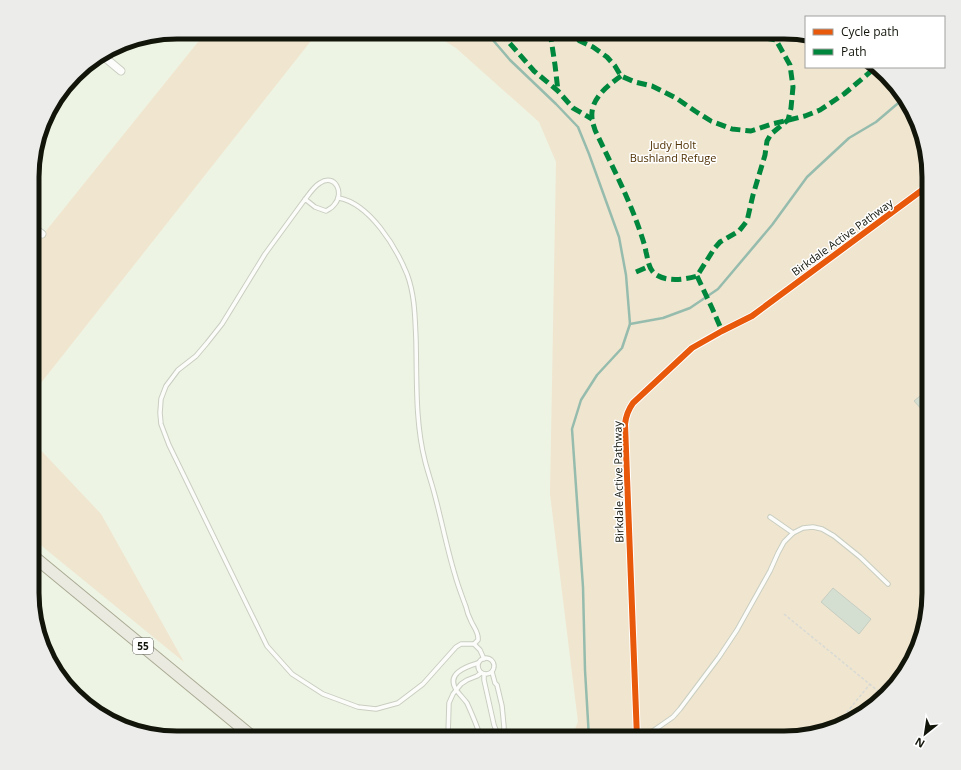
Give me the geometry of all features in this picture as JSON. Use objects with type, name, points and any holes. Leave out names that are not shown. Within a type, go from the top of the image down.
[{"type":"main road","name":"55","points":[[39,561],[246,731]]},
{"type":"street","points":[[106,59],[121,71]]},
{"type":"lane","points":[[305,199],[315,207],[326,211],[334,206],[339,198],[339,190],[337,185],[331,181],[326,180],[319,183],[305,199],[265,254],[222,324],[196,356],[178,370],[166,386],[161,399],[160,413],[169,445],[268,646],[292,674],[330,697],[358,707],[376,709],[398,703],[423,684],[456,647],[461,644],[474,644],[480,650],[484,659]]},
{"type":"lane","points":[[339,198],[357,205],[370,216],[382,231],[402,262],[412,290],[415,310],[421,443],[455,576],[470,620],[478,636],[478,640],[474,644]]},
{"type":"lane","points":[[770,517],[793,533]]},
{"type":"lane","points":[[653,731],[673,717],[715,662],[737,630],[770,571],[784,542],[793,533],[803,528],[813,527],[822,529],[834,536],[860,557],[888,584]]},
{"type":"lane","points":[[478,731],[466,702],[457,690],[453,679],[455,674],[478,663],[481,660],[488,659],[492,661],[494,665],[492,672],[502,706],[504,731]]},
{"type":"lane","points":[[478,663],[478,668],[484,680],[497,731]]},
{"type":"lane","points":[[448,731],[449,703],[453,694],[461,684],[467,680],[492,672]]},
{"type":"path","points":[[784,614],[880,692]]},
{"type":"path","points":[[842,718],[870,684]]},
{"type":"green space","points":[[200,39],[312,39],[39,385],[39,240]]},
{"type":"green space","name":"Judy Holt Bushland Refuge","points":[[441,39],[793,39],[805,41],[805,68],[868,68],[888,86],[908,116],[915,133],[921,159],[922,177],[922,602],[917,628],[911,646],[893,677],[875,697],[845,717],[802,730],[784,731],[574,731],[578,722],[550,494],[556,162],[539,122],[456,48]]},
{"type":"green space","points":[[39,448],[101,514],[184,662],[39,544]]},
{"type":"building","points":[[920,396],[922,398],[922,410],[914,401]]},
{"type":"building","points":[[833,588],[871,619],[859,634],[821,602]]},
{"type":"waterway","points":[[492,39],[510,60],[578,127],[619,237],[626,275],[630,324],[622,348],[597,375],[581,400],[572,429],[583,587],[585,670],[589,731]]},
{"type":"waterway","points":[[630,324],[663,318],[690,308],[718,289],[772,225],[807,177],[849,138],[876,122],[900,102]]},
{"type":"marked path","points":[[506,39],[534,71],[558,91],[573,108],[592,119]]},
{"type":"marked path","points":[[551,39],[558,91]]},
{"type":"marked path","points":[[577,39],[593,47],[607,57],[621,76],[635,82],[652,86],[676,98],[711,121],[732,129],[751,131],[805,116],[820,110],[844,94],[872,71]]},
{"type":"marked path","points":[[580,41],[585,39]]},
{"type":"marked path","points":[[621,76],[600,94],[594,105],[592,118],[595,130],[631,207],[653,272],[659,277],[670,279],[681,279],[697,276],[720,242],[739,231],[747,221],[765,155],[767,141],[771,134],[788,120],[793,87],[790,65],[776,40],[770,39]]},
{"type":"marked path","points":[[636,272],[650,266]]},
{"type":"marked path","points":[[697,276],[722,331]]},
{"type":"cycle path","name":"Birkdale Active Pathway","points":[[637,731],[625,424],[630,408],[633,403],[692,348],[752,316],[922,190]]}]
